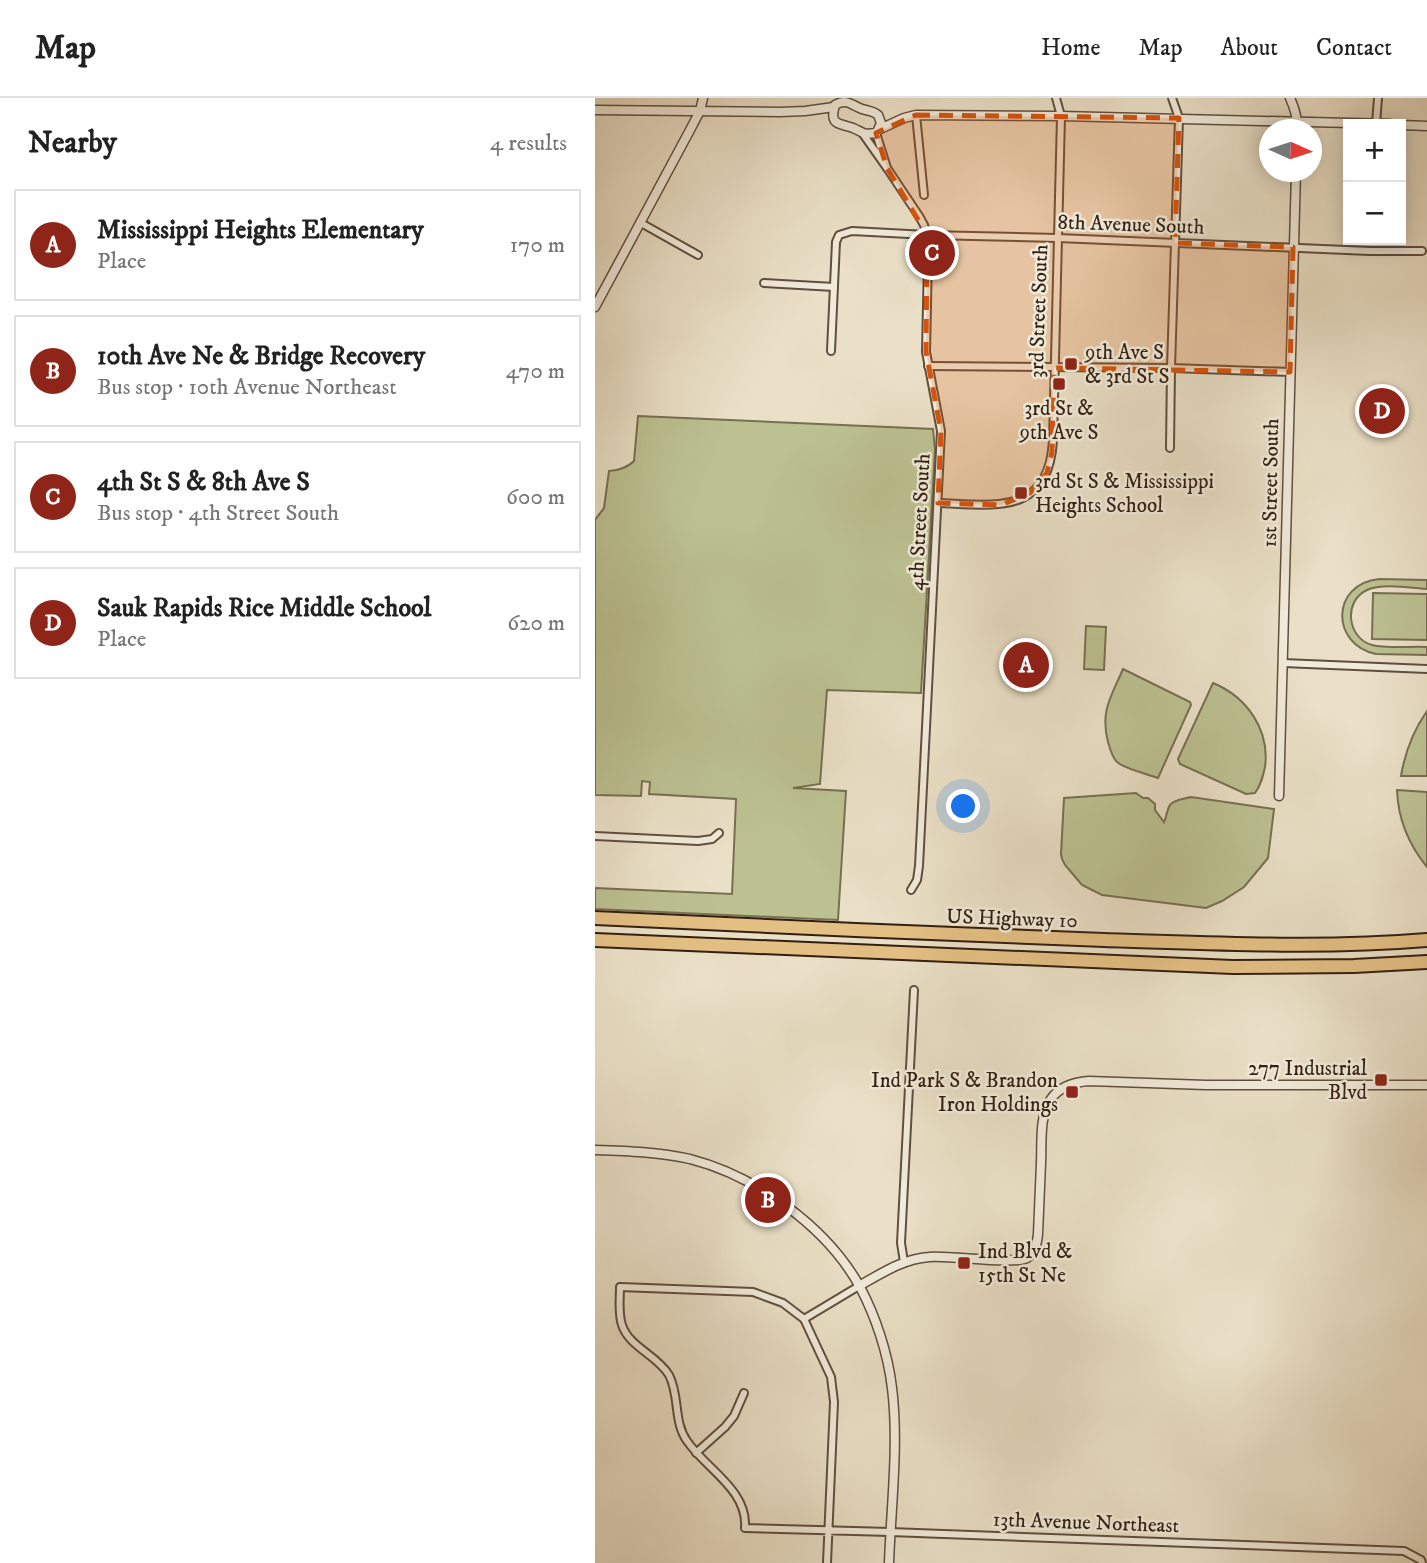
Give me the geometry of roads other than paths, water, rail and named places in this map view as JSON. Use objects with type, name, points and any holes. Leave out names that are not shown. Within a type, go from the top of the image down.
[{"type":"highway","name":"US Highway 10","points":[[595,918],[913,934],[1258,946],[1340,946],[1427,940]]},
{"type":"highway","points":[[595,940],[1233,967],[1315,967],[1427,961]]},
{"type":"street","points":[[595,307],[700,111],[703,98]]},
{"type":"street","name":"3rd Street South","points":[[938,503],[1007,504],[1023,498],[1047,473],[1052,452],[1061,116],[1056,98]]},
{"type":"street","points":[[1170,448],[1179,118],[1172,98]]},
{"type":"street","points":[[1290,98],[1297,119]]},
{"type":"street","points":[[1376,119],[1378,98]]},
{"type":"street","points":[[805,111],[848,100],[879,115],[904,118]]},
{"type":"street","points":[[834,121],[832,114],[835,103]]},
{"type":"street","points":[[595,110],[805,111],[823,114],[841,126],[853,128],[863,134],[877,132],[916,115],[1179,118],[1259,123]]},
{"type":"street","points":[[877,132],[881,123],[879,115]]},
{"type":"street","points":[[916,115],[924,195]]},
{"type":"street","points":[[1322,125],[1343,124]]},
{"type":"street","points":[[1406,125],[1427,126]]},
{"type":"street","name":"4th Street South","points":[[877,132],[879,148],[887,167]]},
{"type":"street","name":"4th Street South","points":[[863,134],[919,216],[927,235],[928,366],[941,431],[919,866],[917,880],[911,890]]},
{"type":"street","name":"1st Street South","points":[[1279,796],[1296,182]]},
{"type":"street","points":[[641,223],[698,255]]},
{"type":"street","name":"8th Avenue South","points":[[834,287],[836,242],[839,235],[852,231],[1422,251]]},
{"type":"street","points":[[1370,251],[1371,245]]},
{"type":"street","points":[[764,283],[834,287],[831,351]]},
{"type":"street","points":[[928,366],[1290,372]]},
{"type":"street","points":[[1283,663],[1427,669]]},
{"type":"street","points":[[595,836],[698,841],[712,839],[719,833]]},
{"type":"street","points":[[904,1262],[901,1243],[914,990]]},
{"type":"street","points":[[804,1319],[904,1262],[929,1256],[1014,1260],[1029,1257],[1034,1252],[1038,1234],[1045,1111],[1058,1091],[1067,1086],[1089,1081],[1206,1085],[1427,1085]]},
{"type":"street","points":[[595,1150],[654,1154],[691,1160],[751,1183],[778,1199],[812,1228],[829,1245],[859,1286],[887,1362],[892,1388],[895,1434],[890,1563]]},
{"type":"street","points":[[744,1393],[734,1416],[696,1453],[682,1433],[675,1391],[669,1376],[662,1365],[628,1336],[621,1325],[620,1287],[753,1292],[783,1303],[804,1319],[831,1377],[834,1402],[827,1563]]},
{"type":"street","name":"13th Avenue Northeast","points":[[696,1453],[734,1492],[746,1518],[745,1528],[1404,1551],[1422,1563]]},
{"type":"place","name":"4th St S & 8th Ave S","points":[[932,253]]},
{"type":"place","name":"9th Ave S & 3rd St S","points":[[1071,364]]},
{"type":"place","name":"3rd St & 9th Ave S","points":[[1059,384]]},
{"type":"place","name":"Sauk Rapids Rice Middle School","points":[[1382,411]]},
{"type":"place","name":"3rd St S & Mississippi Heights School","points":[[1021,493]]},
{"type":"place","name":"Mississippi Heights Elementary","points":[[1026,665]]},
{"type":"place","name":"277 Industrial Blvd","points":[[1381,1080]]},
{"type":"place","name":"Ind Park S & Brandon Iron Holdings","points":[[1072,1092]]},
{"type":"place","name":"10th Ave Ne & Bridge Recovery","points":[[768,1200]]},
{"type":"place","name":"Ind Blvd & 15th St Ne","points":[[964,1263]]}]
